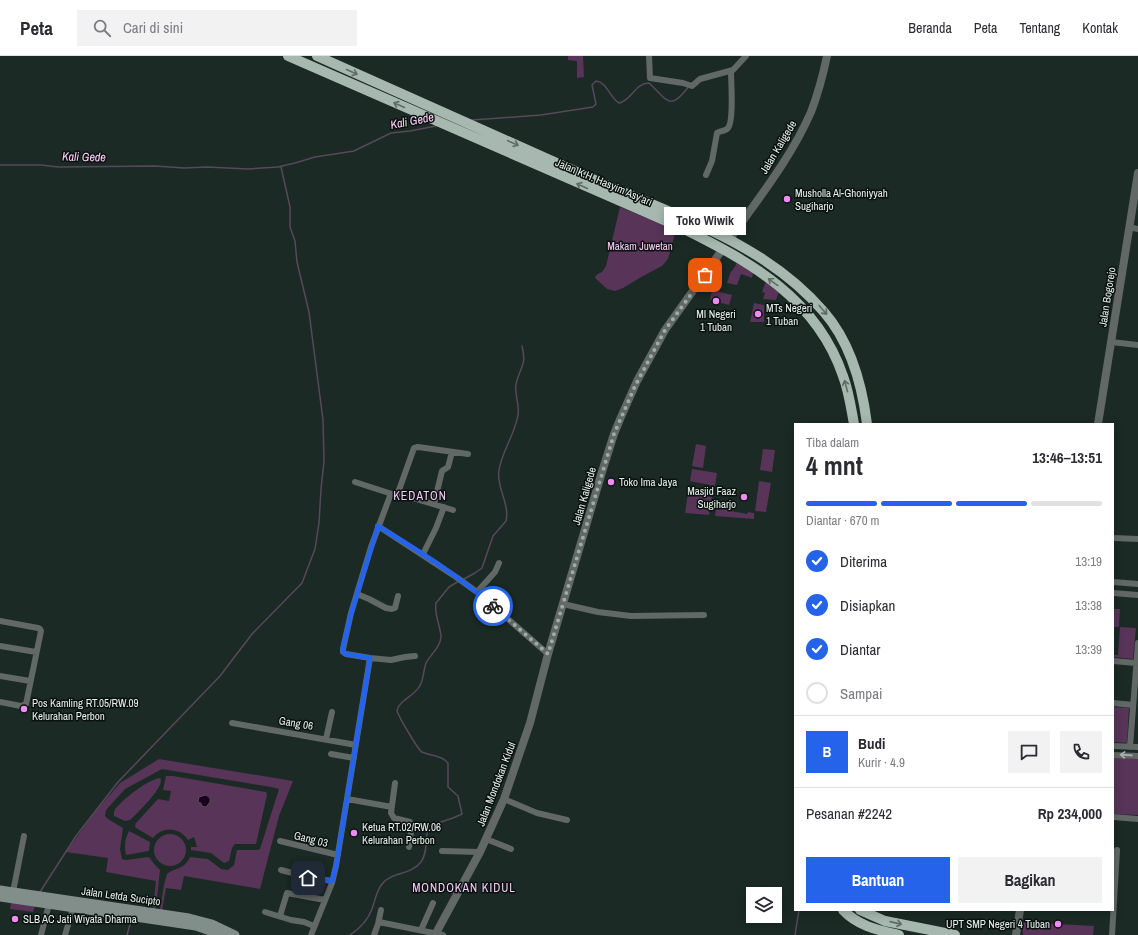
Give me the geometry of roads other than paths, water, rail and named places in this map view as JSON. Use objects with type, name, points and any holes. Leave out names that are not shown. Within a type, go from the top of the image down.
[{"type":"highway","name":"Jalan K.H. Hasyim Asy'ari","points":[[288,56],[668,222],[757,270],[779,286],[802,307],[814,321],[832,349],[843,375],[854,423]]},
{"type":"highway","name":"Jalan K.H. Hasyim Asy'ari","points":[[316,56],[610,186],[691,220],[758,257],[795,284],[815,302],[830,319],[840,335],[855,368],[867,423]]},
{"type":"highway","points":[[610,186],[605,187],[604,190],[661,214],[668,222]]},
{"type":"highway","points":[[844,911],[860,923],[899,935]]},
{"type":"highway","points":[[862,911],[885,921],[955,935]]},
{"type":"main road","name":"Jalan Letda Sucipto","points":[[0,890],[13,892],[49,904],[73,908],[204,922],[220,927],[235,935]]},
{"type":"main road","name":"Jalan Letda Sucipto","points":[[0,897],[36,899],[157,917],[196,926],[221,935]]},
{"type":"street","points":[[649,56],[650,77],[689,85],[693,85],[700,79],[731,72],[736,69],[746,56]]},
{"type":"street","name":"Jalan Kaligede","points":[[729,240],[796,142],[814,103],[827,56]]},
{"type":"street","points":[[706,175],[712,161],[717,133],[728,129],[730,125],[731,72]]},
{"type":"street","name":"Jalan Bogorejo","points":[[1098,423],[1138,173]]},
{"type":"street","points":[[1129,227],[1138,229]]},
{"type":"street","name":"Jalan Kaligede","points":[[548,654],[614,434],[632,391],[668,325],[722,250]]},
{"type":"street","points":[[1111,342],[1138,345]]},
{"type":"street","points":[[415,656],[405,656],[391,660],[346,654],[343,651],[344,640],[384,509],[394,493],[399,490],[414,448],[418,447],[468,454]]},
{"type":"street","points":[[434,504],[442,471],[448,467],[452,452]]},
{"type":"street","points":[[355,482],[453,510]]},
{"type":"street","points":[[422,554],[436,528],[444,507]]},
{"type":"street","points":[[378,526],[464,582],[548,654]]},
{"type":"street","points":[[1114,538],[1138,540]]},
{"type":"street","points":[[477,592],[495,572],[499,562]]},
{"type":"street","points":[[1114,582],[1138,584]]},
{"type":"street","points":[[1114,593],[1138,595]]},
{"type":"street","points":[[357,594],[384,607],[392,609],[394,608],[398,596]]},
{"type":"street","points":[[563,604],[598,612],[631,616],[704,616]]},
{"type":"street","points":[[0,621],[40,629],[41,631],[24,705],[0,702]]},
{"type":"street","points":[[1130,747],[1138,643]]},
{"type":"street","points":[[0,646],[36,652]]},
{"type":"street","name":"Jalan Mondokan Kidul","points":[[438,934],[480,852],[504,799],[530,723],[548,654]]},
{"type":"street","points":[[311,935],[332,881],[338,855],[370,658]]},
{"type":"street","points":[[1114,661],[1136,663]]},
{"type":"street","points":[[0,676],[30,681]]},
{"type":"street","points":[[1114,704],[1133,705]]},
{"type":"street","points":[[326,739],[332,712]]},
{"type":"street","name":"Gang 06","points":[[232,723],[356,744]]},
{"type":"street","points":[[1114,746],[1138,747]]},
{"type":"street","points":[[331,754],[354,758]]},
{"type":"street","points":[[1114,755],[1138,756]]},
{"type":"street","points":[[395,783],[391,813],[393,817],[412,824],[409,847]]},
{"type":"street","points":[[504,799],[537,813],[567,820]]},
{"type":"street","points":[[347,800],[392,807]]},
{"type":"street","points":[[1114,817],[1138,819]]},
{"type":"street","points":[[13,892],[24,836]]},
{"type":"street","points":[[486,839],[511,849]]},
{"type":"street","name":"Gang 03","points":[[280,841],[338,855]]},
{"type":"street","points":[[1114,901],[1117,850]]},
{"type":"street","points":[[442,851],[480,852]]},
{"type":"street","points":[[281,870],[308,878],[332,881]]},
{"type":"street","points":[[280,916],[287,893],[325,900]]},
{"type":"street","points":[[421,930],[433,903]]},
{"type":"street","points":[[41,935],[49,904]]},
{"type":"street","points":[[65,935],[73,908]]},
{"type":"street","points":[[374,935],[379,922],[381,910]]},
{"type":"street","points":[[1016,935],[1020,911]]},
{"type":"street","points":[[1112,935],[1113,911]]},
{"type":"street","points":[[266,912],[314,926]]},
{"type":"street","points":[[379,922],[438,934]]},
{"type":"waterway","name":"Kali Gede","points":[[472,120],[541,115],[593,107],[596,104],[592,85],[596,81],[603,84],[613,98],[619,103],[627,99],[644,84],[649,83],[668,101],[677,99],[689,86]]},
{"type":"waterway","name":"Kali Gede","points":[[0,165],[41,165],[58,167],[155,166],[248,169],[278,167],[315,157],[354,151],[391,133],[436,126]]},
{"type":"waterway","points":[[40,892],[76,836],[118,782],[220,676],[252,634],[302,583],[315,549],[319,523],[324,461],[323,420],[309,312],[297,262],[295,241],[290,227],[290,207],[281,167]]},
{"type":"waterway","points":[[462,580],[482,568],[493,536],[506,521],[507,514],[499,483],[499,470],[518,415],[516,384],[524,358],[522,346]]},
{"type":"waterway","points":[[350,935],[360,927],[368,917],[382,884],[390,877],[412,869],[421,862],[426,849],[429,826],[462,814],[458,796],[448,787],[448,763],[443,758],[422,752],[420,750],[397,711],[400,704],[419,687],[426,663],[441,640],[436,603],[449,587],[459,581]]},
{"type":"waterway","points":[[795,935],[799,911]]},
{"type":"waterway","points":[[127,935],[131,921]]},
{"type":"place","name":"Musholla Al-Ghoniyyah Sugiharjo","points":[[787,199]]},
{"type":"place","name":"Toko Wiwik","points":[[705,275]]},
{"type":"place","name":"MI Negeri 1 Tuban","points":[[716,301]]},
{"type":"place","name":"MTs Negeri 1 Tuban","points":[[758,314]]},
{"type":"place","name":"Toko Ima Jaya","points":[[611,482]]},
{"type":"place","name":"Masjid Faaz Sugiharjo","points":[[744,497]]},
{"type":"place","name":"Pos Kamling RT.05/RW.09 Kelurahan Perbon","points":[[24,709]]},
{"type":"place","name":"Ketua RT.02/RW.06 Kelurahan Perbon","points":[[354,833]]},
{"type":"place","name":"SLB AC Jati Wiyata Dharma","points":[[15,919]]},
{"type":"place","name":"UPT SMP Negeri 4 Tuban","points":[[1058,924]]},
{"type":"district","name":"KEDATON","points":[[420,496]]},
{"type":"district","name":"MONDOKAN KIDUL","points":[[464,888]]},
{"type":"park label","name":"Makam Juwetan","points":[[640,246]]}]
